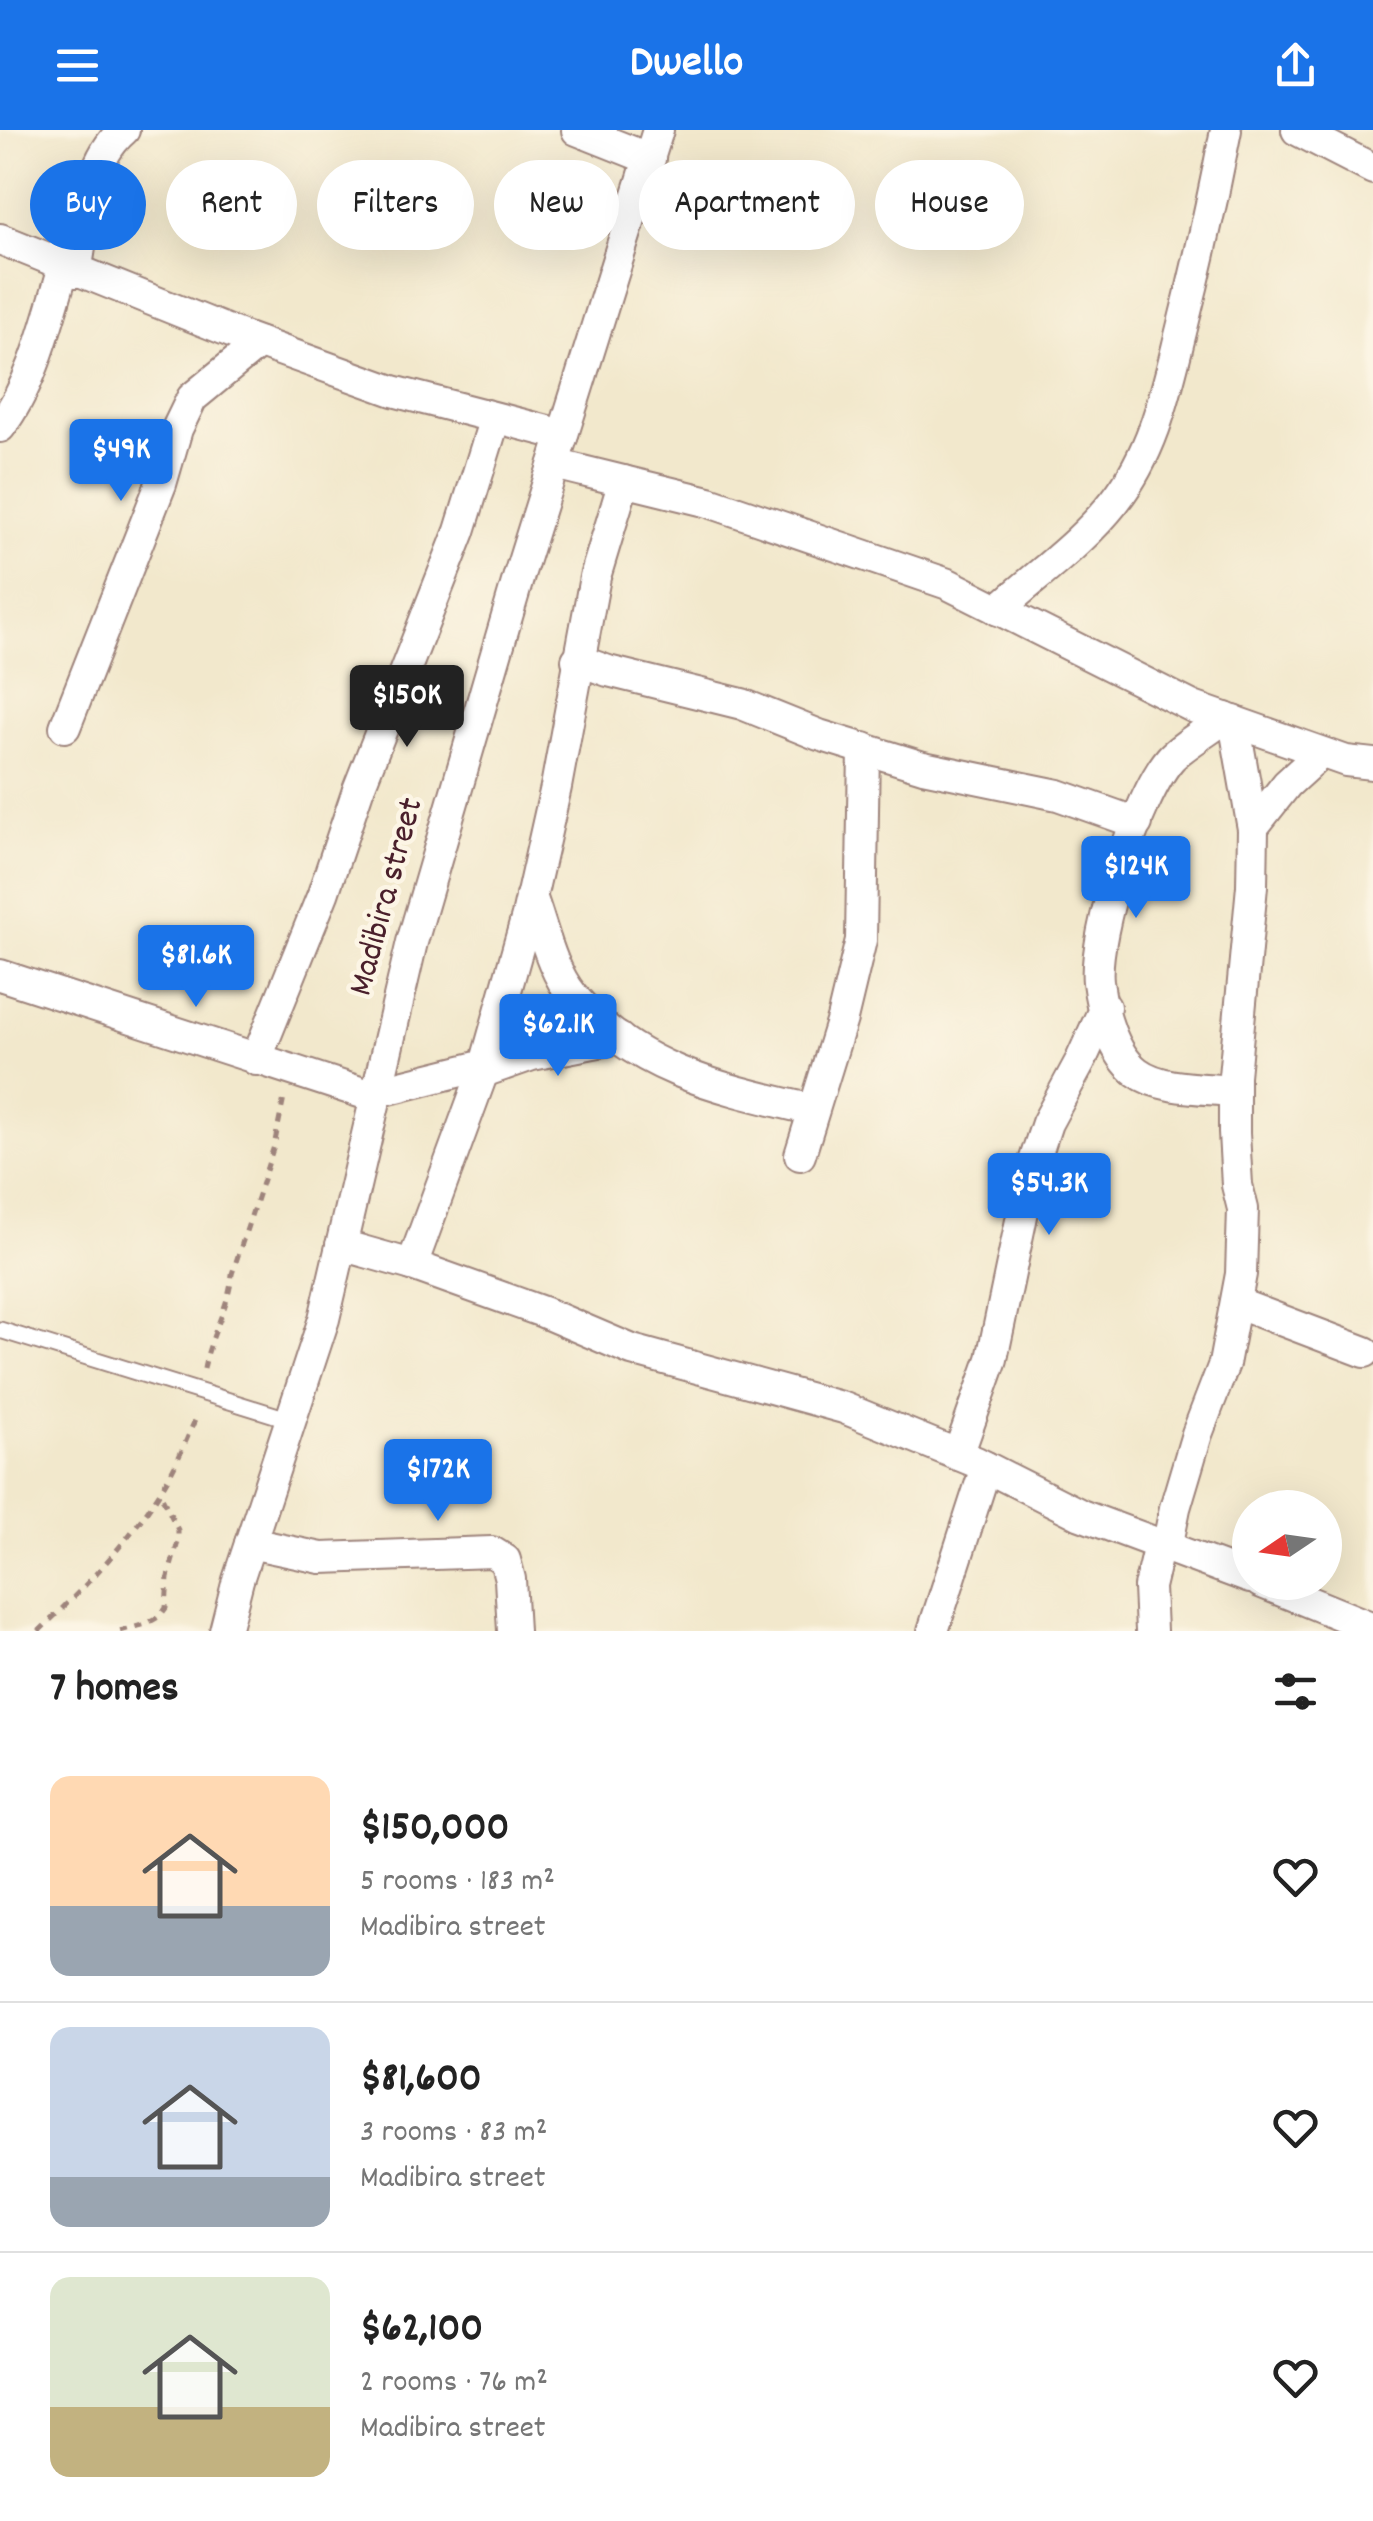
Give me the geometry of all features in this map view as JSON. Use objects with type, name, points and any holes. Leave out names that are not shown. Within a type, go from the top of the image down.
[{"type":"street","points":[[0,426],[12,412],[70,270],[95,173],[112,140],[124,130]]},
{"type":"street","points":[[578,130],[650,160]]},
{"type":"street","name":"Madibira street","points":[[650,160],[658,130]]},
{"type":"street","points":[[998,610],[1083,537],[1117,498],[1146,454],[1205,240],[1226,130]]},
{"type":"street","points":[[1297,130],[1373,170]]},
{"type":"street","name":"Madibira street","points":[[225,1631],[324,1318],[412,942],[639,195]]},
{"type":"street","points":[[0,239],[70,270],[393,391],[495,418],[624,481],[710,502],[948,584],[1193,707],[1346,761],[1373,764]]},
{"type":"street","points":[[66,727],[192,398],[259,342]]},
{"type":"street","points":[[256,1060],[460,531],[495,418]]},
{"type":"street","points":[[412,1265],[484,1068],[531,896],[556,787],[594,577],[624,481]]},
{"type":"street","points":[[578,660],[742,704],[819,735],[923,767],[1058,795],[1137,823]]},
{"type":"street","points":[[1229,720],[1171,757],[1148,793],[1105,920],[1098,981],[1119,1052],[1138,1074],[1170,1084],[1234,1091]]},
{"type":"street","points":[[1150,1631],[1149,1587],[1197,1434],[1224,1364],[1244,1240],[1237,1185],[1234,1091],[1252,886],[1253,826],[1229,720]]},
{"type":"street","points":[[800,1155],[842,1019],[861,940],[864,748]]},
{"type":"street","points":[[1253,826],[1286,784],[1321,752]]},
{"type":"street","points":[[531,896],[572,995],[634,1051],[672,1071],[814,1110]]},
{"type":"street","points":[[0,975],[286,1070],[376,1095],[532,1054],[619,1038]]},
{"type":"street","points":[[932,1631],[972,1461],[1032,1168],[1047,1123],[1104,1007]]},
{"type":"street","points":[[341,1245],[412,1265],[543,1312],[632,1350],[844,1408],[972,1461],[1081,1515],[1232,1571]]},
{"type":"street","points":[[1236,1304],[1365,1352]]},
{"type":"street","points":[[250,1543],[321,1558],[492,1552],[504,1560],[510,1580],[512,1631]]},
{"type":"street","points":[[1304,1600],[1373,1628]]},
{"type":"lane","points":[[0,1330],[291,1420]]},
{"type":"path","points":[[39,1631],[105,1564],[176,1464],[204,1393],[207,1353],[230,1295],[232,1274],[274,1146],[286,1070]]},
{"type":"path","points":[[120,1631],[146,1624],[166,1608],[178,1530],[159,1491]]}]
